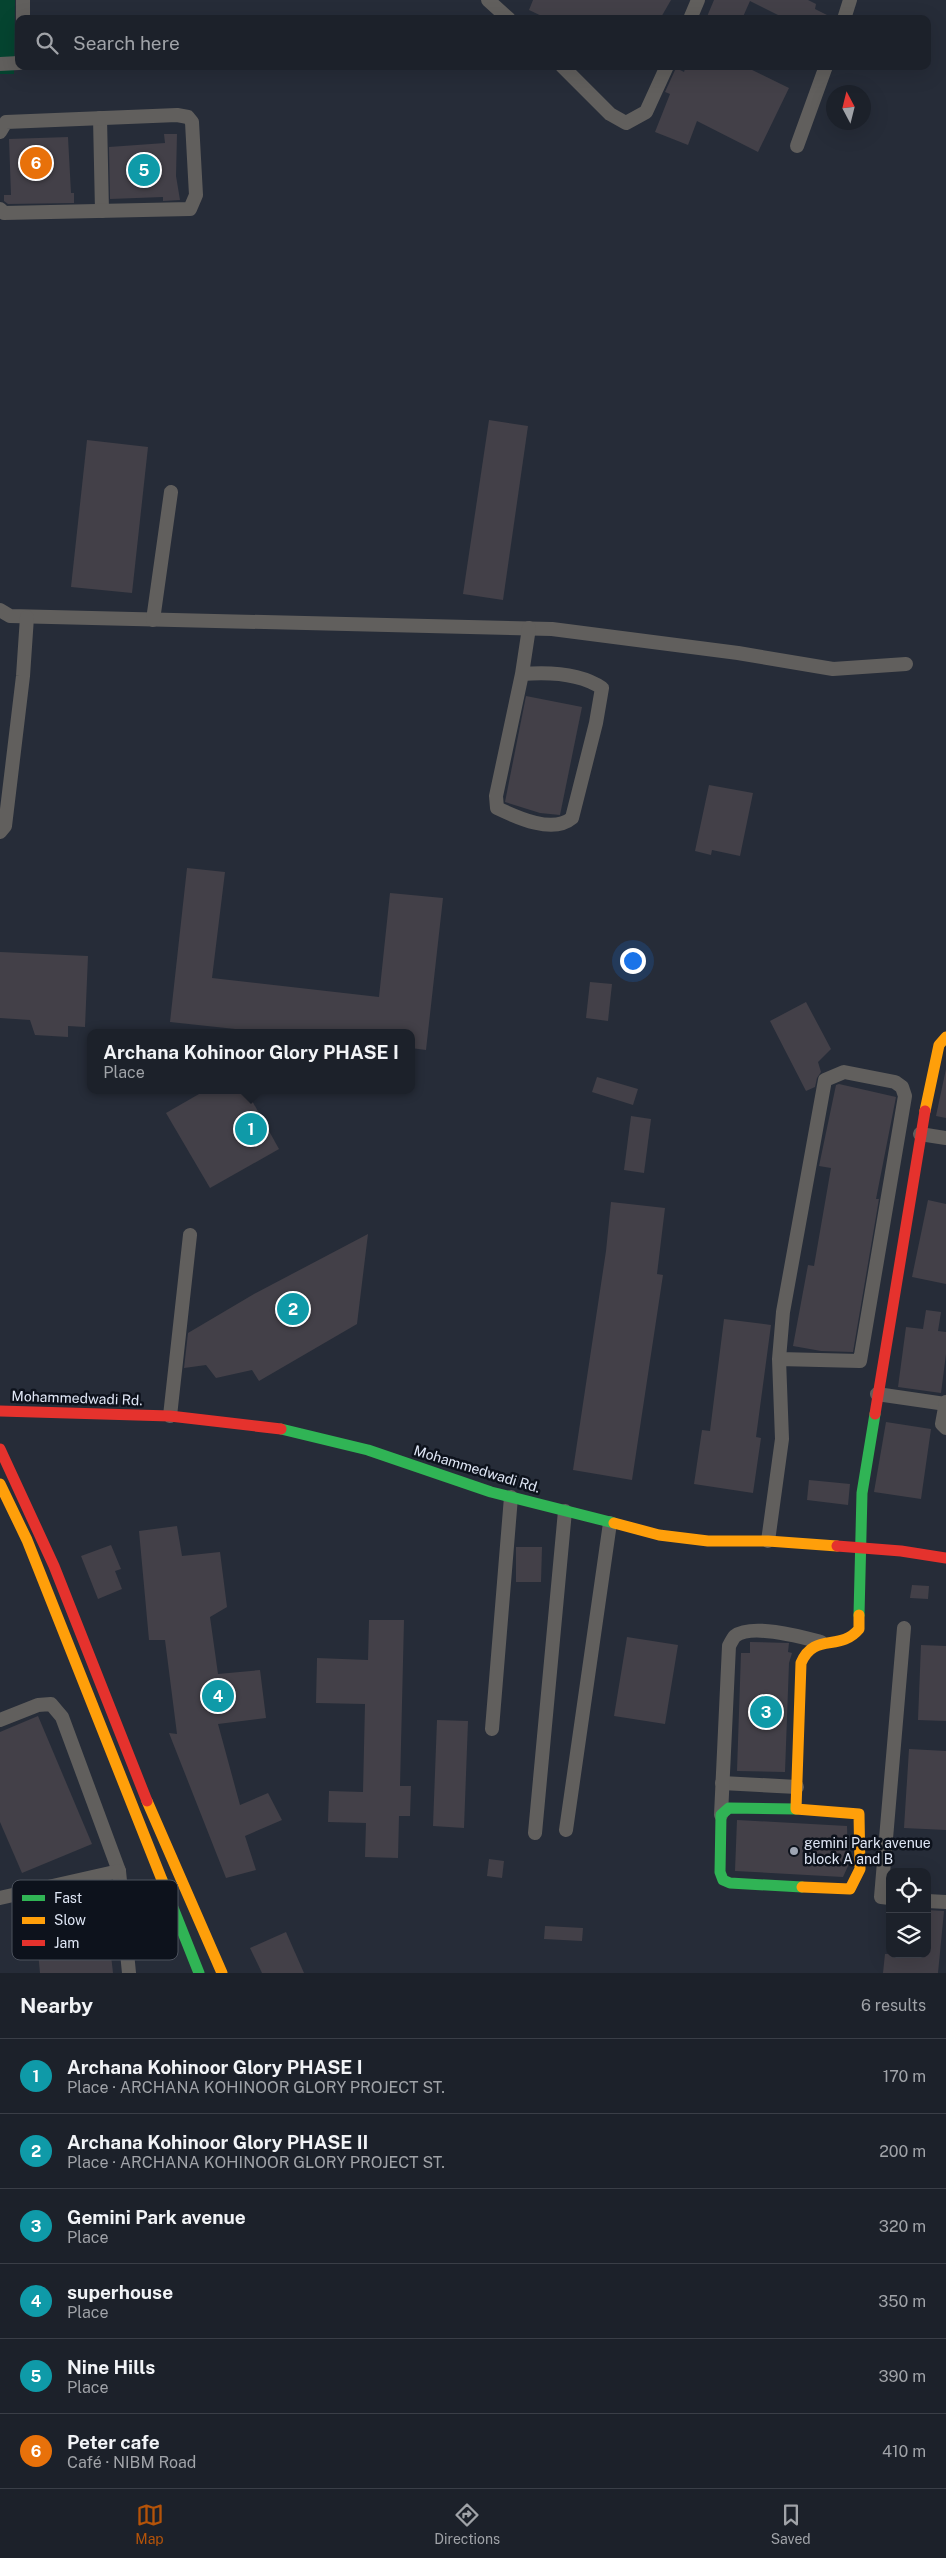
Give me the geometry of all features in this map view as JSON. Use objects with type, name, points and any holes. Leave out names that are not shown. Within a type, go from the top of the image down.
[{"type":"street","points":[[23,0],[23,15]]},
{"type":"street","points":[[488,0],[505,15]]},
{"type":"street","points":[[692,15],[698,0]]},
{"type":"street","points":[[845,15],[850,0]]},
{"type":"street","points":[[0,64],[15,64]]},
{"type":"street","points":[[566,70],[610,114],[626,123],[646,112],[666,70]]},
{"type":"street","points":[[797,146],[825,70]]},
{"type":"street","points":[[0,132],[6,122],[188,117],[192,122],[196,164],[196,195],[190,209],[4,213],[0,209]]},
{"type":"street","points":[[100,118],[102,211]]},
{"type":"street","points":[[152,620],[171,492]]},
{"type":"street","points":[[3,616],[552,629],[738,653],[833,669],[906,664]]},
{"type":"street","points":[[0,832],[5,826],[23,676],[27,617]]},
{"type":"street","points":[[522,674],[541,672],[590,680],[602,688],[596,723],[572,818],[566,823],[557,826],[517,817],[498,808],[496,796],[522,674],[528,628]]},
{"type":"street","points":[[722,1815],[728,1808],[796,1809],[859,1814],[860,1869],[850,1889],[730,1883],[723,1880],[720,1872],[722,1783],[729,1646],[734,1636],[746,1631],[792,1634],[821,1642],[846,1642],[854,1638],[859,1629],[859,1548],[862,1493],[920,1134],[939,1045],[946,1037]]},
{"type":"street","points":[[768,1541],[782,1439],[779,1359],[783,1312],[825,1080],[844,1072],[895,1082],[902,1087],[905,1096],[860,1361],[779,1359]]},
{"type":"street","points":[[920,1134],[946,1138]]},
{"type":"street","points":[[170,1416],[190,1235]]},
{"type":"street","points":[[877,1394],[946,1403],[942,1424],[946,1428]]},
{"type":"street","name":"Mohammedwadi Rd.","points":[[0,1411],[170,1416],[293,1431],[368,1450],[512,1497],[659,1535],[708,1541],[768,1541],[901,1550],[946,1558]]},
{"type":"street","points":[[0,1449],[54,1566],[164,1844],[222,1973]]},
{"type":"street","points":[[0,1484],[27,1540],[163,1880]]},
{"type":"street","points":[[492,1729],[512,1497]]},
{"type":"street","points":[[535,1833],[565,1511]]},
{"type":"street","points":[[566,1830],[610,1523]]},
{"type":"street","points":[[886,1898],[881,1897],[904,1628]]},
{"type":"street","points":[[796,1809],[803,1656],[809,1649],[821,1642]]},
{"type":"street","points":[[0,1720],[38,1705],[51,1704],[62,1717],[119,1871],[120,1880]]},
{"type":"street","points":[[722,1783],[797,1787]]},
{"type":"street","points":[[79,1880],[119,1871]]},
{"type":"street","points":[[931,1900],[946,1902]]},
{"type":"street","points":[[178,1917],[199,1973]]},
{"type":"street","points":[[183,1929],[198,1923]]},
{"type":"street","points":[[128,1960],[129,1973]]},
{"type":"green space","points":[[0,0],[15,0],[14,74],[0,74]]},
{"type":"building","points":[[533,0],[671,0],[662,15],[540,15],[529,10]]},
{"type":"building","points":[[714,0],[808,0],[816,4],[815,9],[827,15],[778,15],[750,1],[744,15],[708,15]]},
{"type":"building","points":[[675,70],[684,72],[685,70],[752,70],[789,88],[758,152],[697,121],[688,145],[655,132],[670,94],[665,92]]},
{"type":"building","points":[[164,134],[177,134],[176,176],[180,200],[163,201],[163,197],[110,199],[109,147],[165,143]]},
{"type":"building","points":[[68,137],[71,193],[74,193],[74,203],[8,204],[4,201],[4,195],[11,195],[9,139]]},
{"type":"building","points":[[489,420],[528,426],[503,600],[463,594]]},
{"type":"building","points":[[87,440],[148,447],[132,593],[71,587]]},
{"type":"building","points":[[526,696],[582,707],[560,815],[540,813],[505,802]]},
{"type":"building","points":[[709,785],[753,793],[740,856],[712,850],[711,855],[695,851]]},
{"type":"building","points":[[187,868],[225,872],[212,978],[379,997],[390,893],[443,898],[426,1050],[415,1049],[415,1029],[234,1029],[170,1022]]},
{"type":"building","points":[[0,952],[88,956],[85,1027],[68,1026],[68,1037],[35,1035],[30,1020],[0,1018]]},
{"type":"building","points":[[590,982],[612,984],[608,1021],[586,1018]]},
{"type":"building","points":[[806,1002],[831,1049],[818,1062],[821,1072],[815,1087],[806,1091],[770,1021]]},
{"type":"building","points":[[946,1069],[946,1118],[936,1116]]},
{"type":"building","points":[[597,1077],[638,1089],[633,1105],[592,1092]]},
{"type":"building","points":[[839,1084],[896,1097],[876,1199],[879,1199],[853,1352],[821,1351],[793,1346],[808,1265],[814,1266],[831,1168],[819,1166],[836,1085]]},
{"type":"building","points":[[199,1094],[248,1094],[279,1149],[210,1188],[166,1113]]},
{"type":"building","points":[[631,1116],[651,1119],[644,1173],[624,1170]]},
{"type":"building","points":[[928,1200],[946,1204],[946,1284],[912,1277]]},
{"type":"building","points":[[611,1202],[665,1208],[657,1274],[663,1275],[632,1480],[573,1470],[606,1251]]},
{"type":"building","points":[[368,1234],[357,1324],[259,1381],[252,1370],[216,1378],[206,1365],[184,1368],[188,1333],[254,1294]]},
{"type":"building","points":[[926,1310],[941,1312],[938,1331],[946,1332],[946,1354],[941,1393],[898,1387],[906,1327],[923,1329]]},
{"type":"building","points":[[724,1319],[771,1325],[756,1437],[761,1438],[753,1493],[694,1484],[702,1430],[710,1431]]},
{"type":"building","points":[[886,1422],[931,1429],[921,1499],[874,1492]]},
{"type":"building","points":[[809,1480],[850,1484],[848,1505],[807,1500]]},
{"type":"building","points":[[177,1526],[182,1556],[220,1552],[227,1607],[210,1617],[218,1674],[260,1670],[266,1718],[218,1724],[240,1805],[268,1793],[282,1820],[245,1836],[256,1870],[226,1878],[169,1733],[177,1734],[165,1640],[149,1640],[139,1531]]},
{"type":"building","points":[[111,1545],[121,1569],[115,1571],[122,1589],[98,1599],[81,1556]]},
{"type":"building","points":[[516,1547],[542,1547],[541,1582],[516,1582]]},
{"type":"building","points":[[912,1585],[929,1586],[928,1599],[910,1598]]},
{"type":"building","points":[[369,1620],[404,1620],[400,1786],[411,1786],[410,1816],[399,1816],[398,1858],[365,1857],[366,1823],[328,1822],[329,1791],[363,1792],[365,1704],[316,1703],[317,1658],[368,1660]]},
{"type":"building","points":[[627,1637],[678,1645],[665,1724],[614,1716]]},
{"type":"building","points":[[750,1642],[789,1643],[788,1652],[792,1653],[789,1663],[785,1772],[737,1771],[741,1653],[750,1653]]},
{"type":"building","points":[[921,1645],[946,1646],[946,1721],[918,1720]]},
{"type":"building","points":[[38,1716],[92,1844],[22,1873],[0,1822],[0,1732]]},
{"type":"building","points":[[437,1720],[468,1721],[464,1828],[433,1826]]},
{"type":"building","points":[[909,1749],[946,1751],[946,1830],[904,1828]]},
{"type":"building","name":"gemini Park avenue block A and B","points":[[737,1820],[847,1826],[848,1866],[843,1877],[735,1871]]},
{"type":"building","points":[[489,1859],[504,1861],[502,1878],[487,1876]]},
{"type":"building","points":[[931,1910],[944,1911],[938,1973],[883,1973],[885,1954],[886,1958],[931,1958]]},
{"type":"building","points":[[545,1926],[583,1928],[582,1941],[544,1939]]},
{"type":"building","points":[[286,1932],[304,1973],[262,1973],[250,1948]]},
{"type":"building","points":[[39,1960],[112,1960],[113,1973],[40,1973]]},
{"type":"traffic: fast","points":[[859,1615],[862,1493],[875,1414]]},
{"type":"traffic: fast","points":[[281,1429],[368,1450],[491,1492],[614,1523]]},
{"type":"traffic: fast","points":[[796,1809],[729,1808],[721,1815],[720,1872],[723,1880],[730,1883],[802,1887]]},
{"type":"traffic: fast","points":[[178,1920],[199,1973]]},
{"type":"traffic: slow","points":[[925,1111],[939,1045],[946,1037]]},
{"type":"traffic: slow","points":[[0,1484],[27,1540],[162,1880]]},
{"type":"traffic: slow","points":[[614,1523],[659,1535],[708,1541],[768,1541],[837,1546]]},
{"type":"traffic: slow","points":[[802,1887],[850,1889],[860,1869],[859,1814],[796,1809],[801,1663],[806,1654],[813,1648],[852,1636],[859,1629],[859,1615]]},
{"type":"traffic: slow","points":[[147,1801],[222,1973]]},
{"type":"traffic: jam","points":[[875,1414],[925,1111]]},
{"type":"traffic: jam","points":[[0,1411],[170,1416],[281,1429]]},
{"type":"traffic: jam","points":[[0,1449],[54,1566],[147,1801]]},
{"type":"traffic: jam","points":[[837,1546],[901,1551],[946,1558]]},
{"type":"place","name":"Peter cafe","points":[[36,163]]},
{"type":"place","name":"Nine Hills","points":[[144,170]]},
{"type":"place","name":"Archana Kohinoor Glory PHASE I","points":[[251,1129]]},
{"type":"place","name":"Archana Kohinoor Glory PHASE II","points":[[293,1309]]},
{"type":"place","name":"superhouse","points":[[218,1696]]},
{"type":"place","name":"Gemini Park avenue","points":[[766,1712]]},
{"type":"place","name":"gemini Park avenue block A and B","points":[[794,1851]]}]
